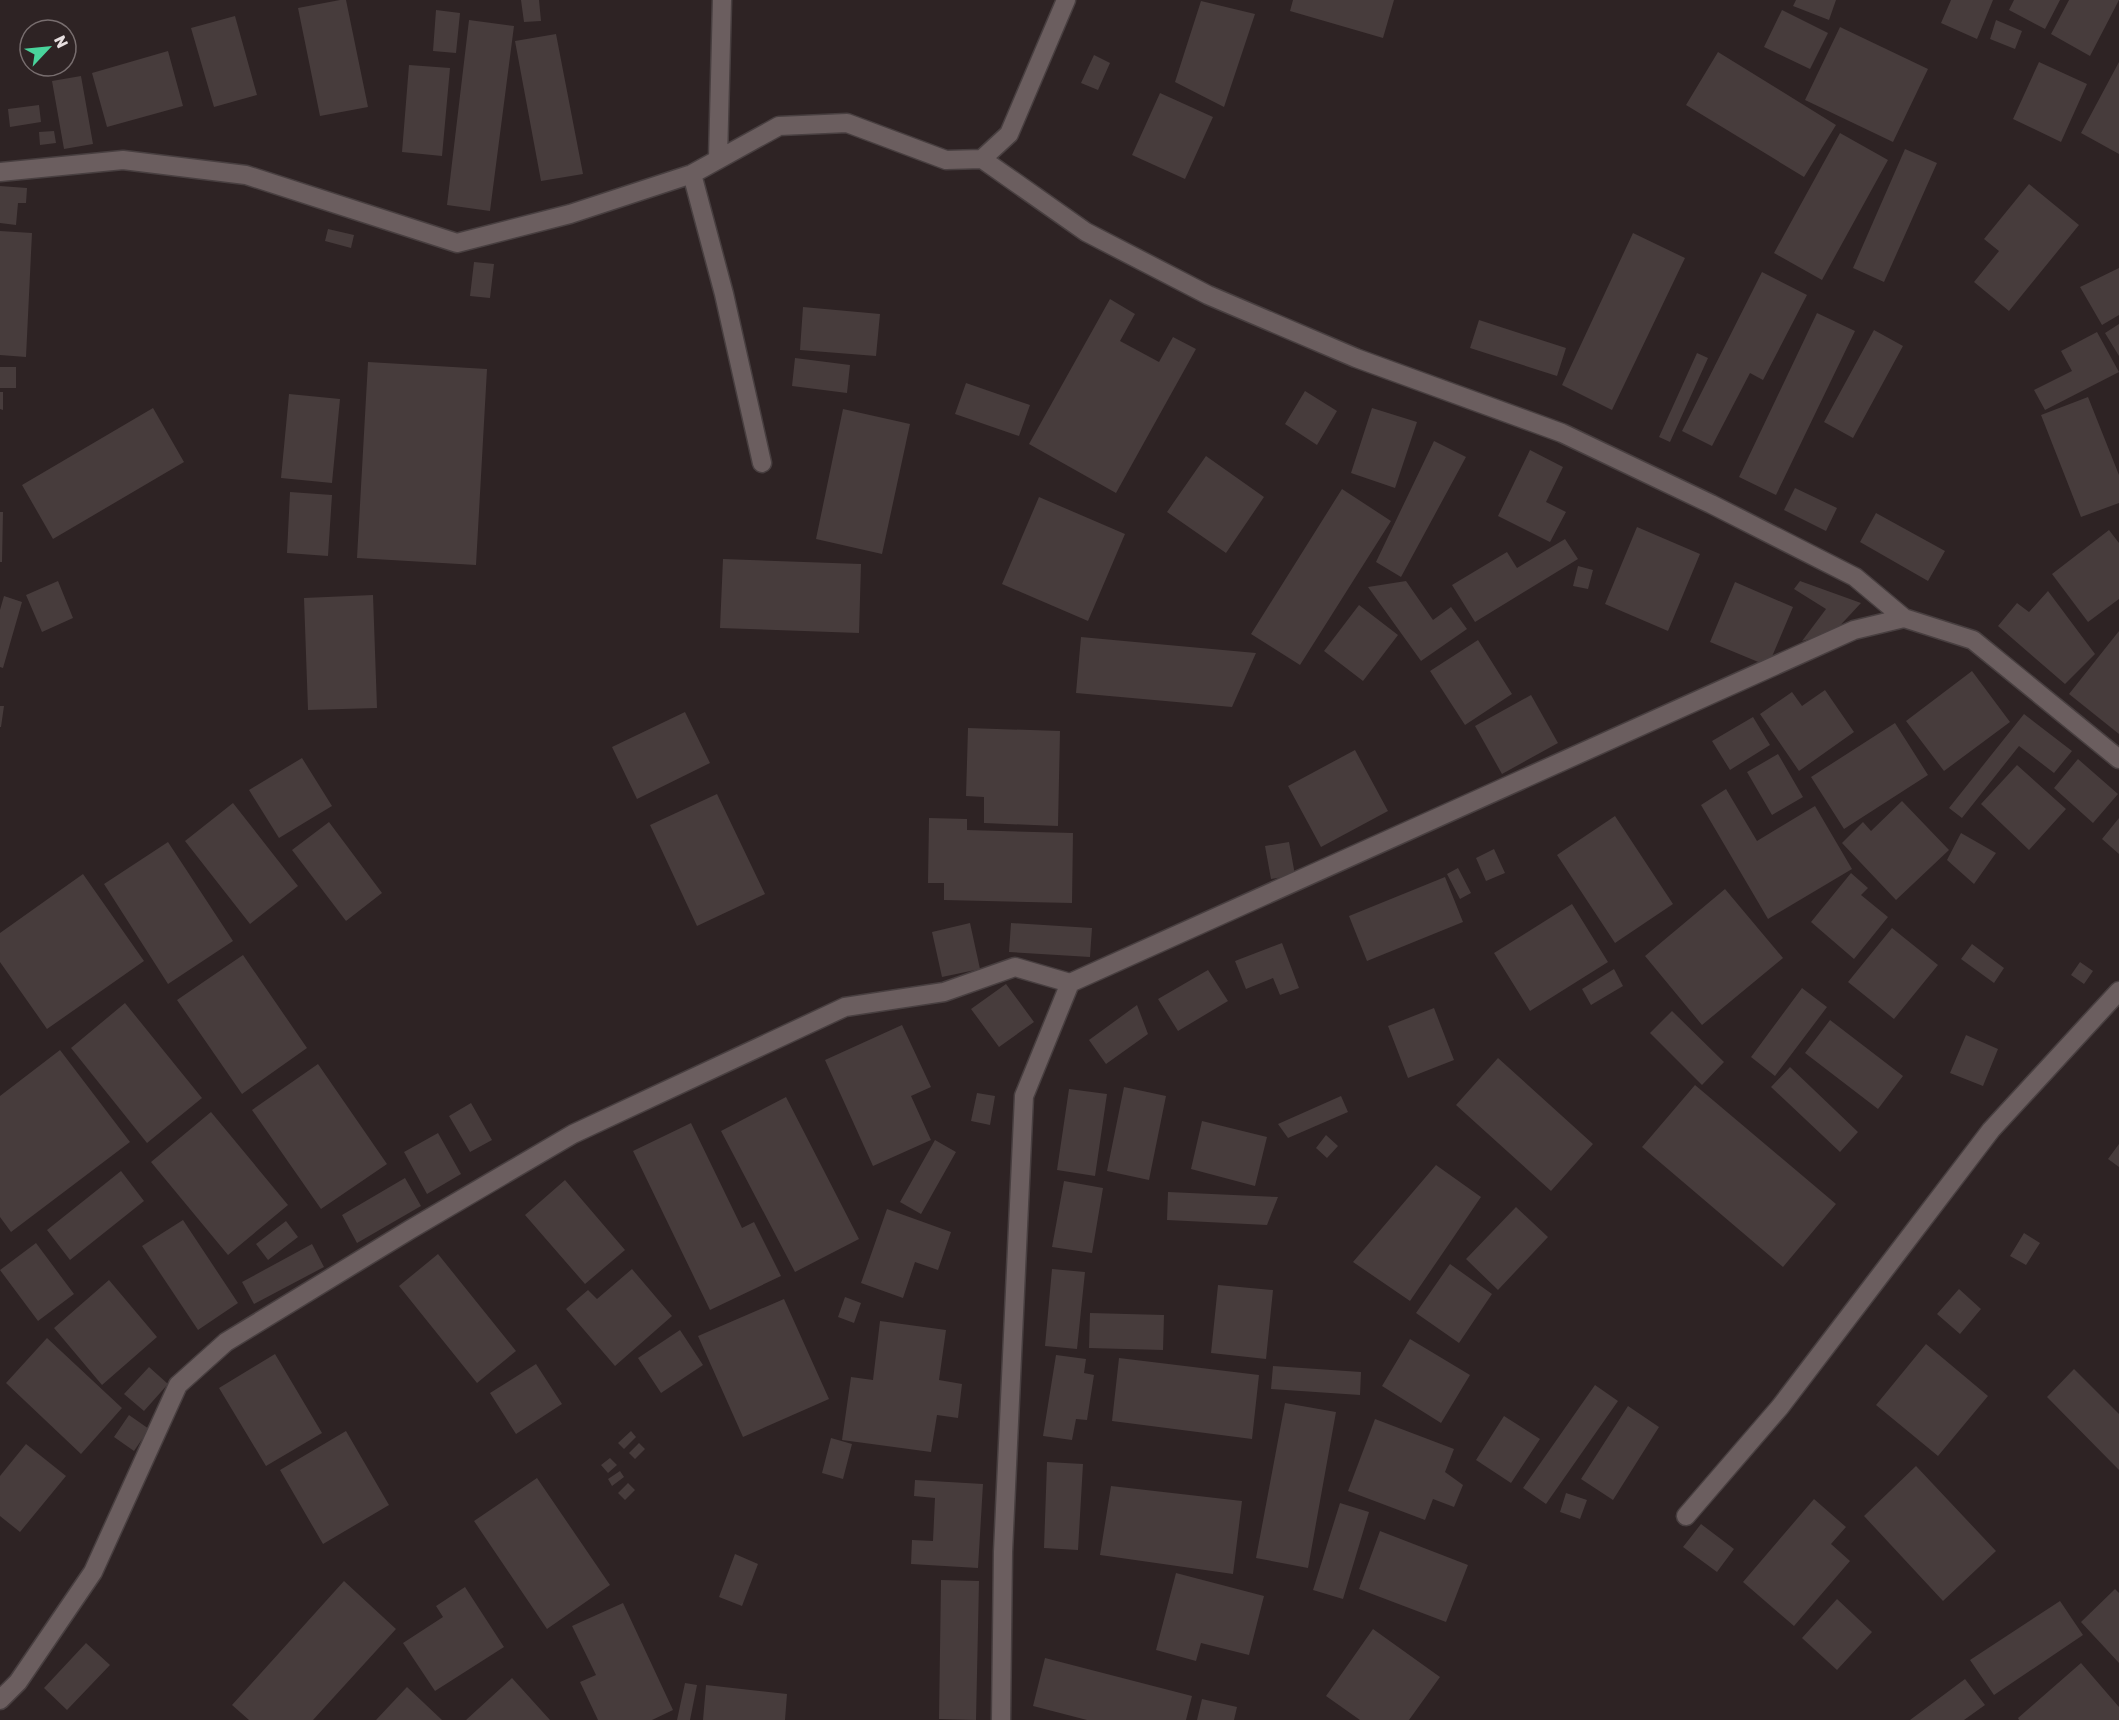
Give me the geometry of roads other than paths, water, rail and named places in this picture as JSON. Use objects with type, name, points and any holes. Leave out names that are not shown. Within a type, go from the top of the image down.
[{"type":"street","points":[[718,159],[722,0]]},
{"type":"street","points":[[982,159],[1009,134],[1066,0]]},
{"type":"street","points":[[0,172],[123,160],[246,175],[457,243],[570,214],[692,174],[779,126],[847,123],[946,160],[982,159],[1086,232],[1208,296],[1356,358],[1562,433],[1711,504],[1855,577],[1904,618],[1973,640],[2119,759]]},
{"type":"street","points":[[692,174],[724,294],[762,463]]},
{"type":"street","points":[[0,1700],[18,1682],[93,1572],[178,1385],[226,1342],[411,1229],[573,1134],[845,1007],[944,992],[1015,967],[1070,982],[1854,630],[1904,618]]},
{"type":"street","points":[[1001,1720],[1003,1552],[1024,1096],[1070,982]]},
{"type":"street","points":[[1686,1516],[1780,1407],[1991,1130],[2119,991]]}]
